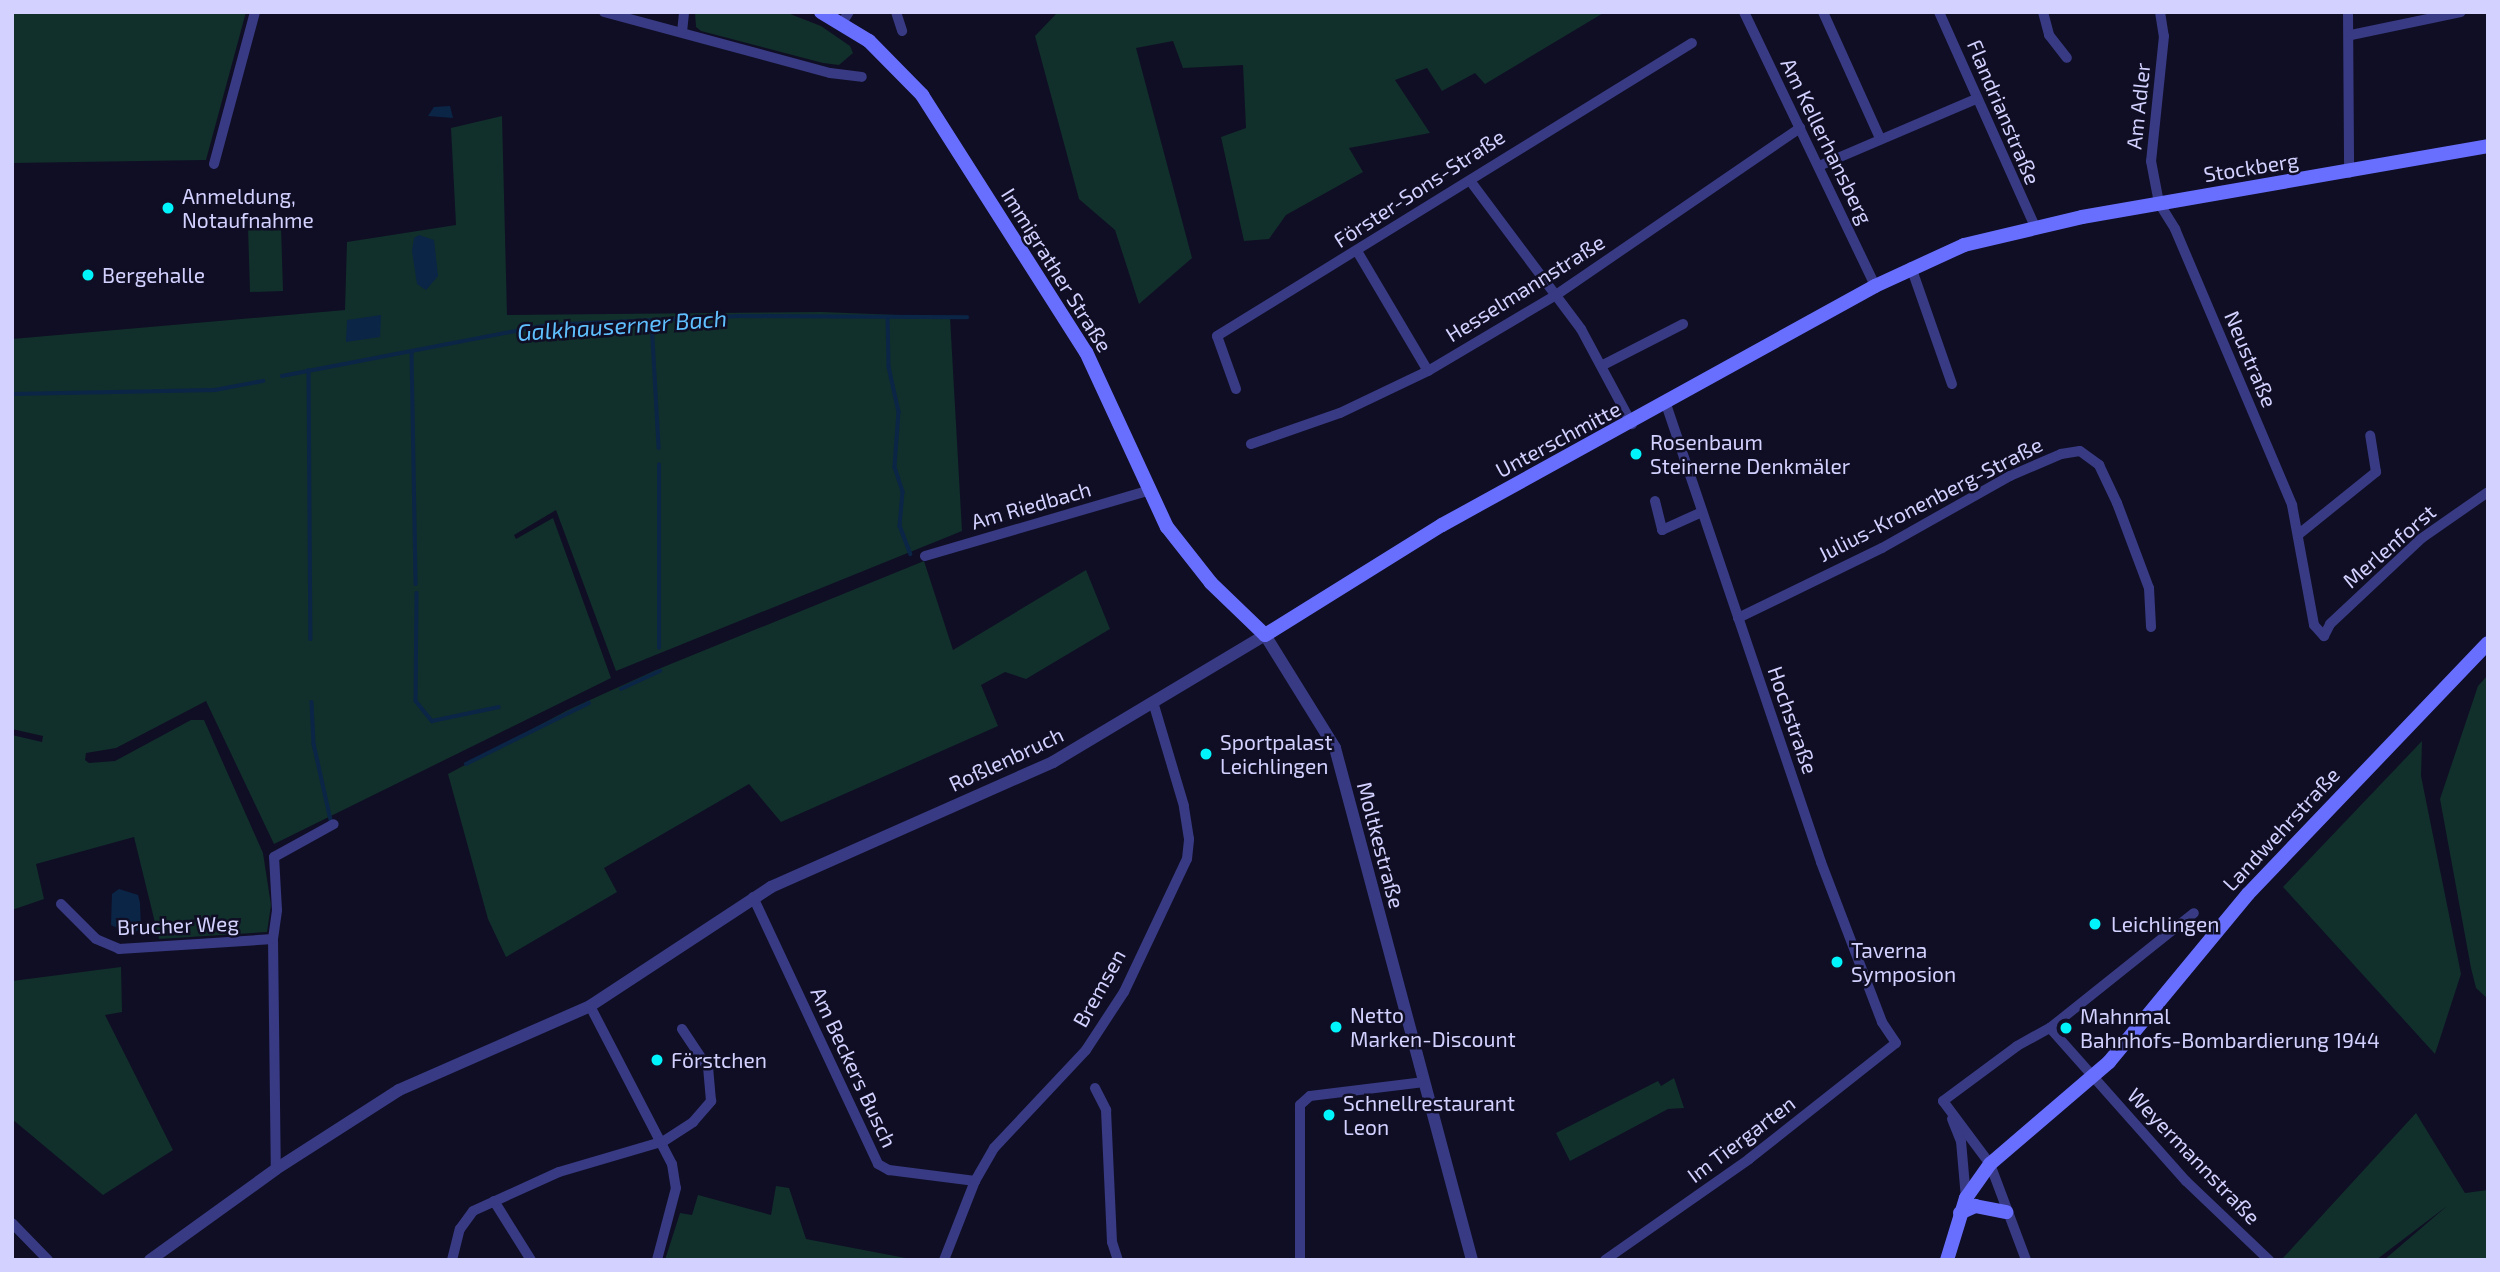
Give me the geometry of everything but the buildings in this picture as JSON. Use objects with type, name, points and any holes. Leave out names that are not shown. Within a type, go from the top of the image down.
[{"type":"main road","name":"Immigrather Straße","points":[[821,12],[846,18],[893,63],[931,109],[1086,352],[1147,491],[1182,551],[1265,635]]},
{"type":"main road","name":"Stockberg","points":[[2160,203],[2348,173],[2488,146]]},
{"type":"main road","points":[[1875,286],[1911,267],[1964,245],[2035,227],[2160,203]]},
{"type":"main road","name":"Unterschmitte","points":[[1265,635],[1399,549],[1632,424],[1875,286]]},
{"type":"main road","name":"Landwehrstraße","points":[[1947,1260],[1966,1198],[1990,1164],[2093,1077],[2248,894],[2488,643]]},
{"type":"main road","points":[[1960,1213],[1975,1206],[2006,1212]]},
{"type":"street","points":[[214,164],[255,12]]},
{"type":"street","points":[[604,12],[830,73],[862,77]]},
{"type":"street","points":[[682,32],[684,12]]},
{"type":"street","points":[[896,12],[902,31]]},
{"type":"street","name":"Am Kellerhansberg","points":[[1744,12],[1875,286]]},
{"type":"street","points":[[1823,12],[1881,138]]},
{"type":"street","name":"Flandrianstraße","points":[[1938,12],[2035,227]]},
{"type":"street","points":[[2043,12],[2049,35],[2067,58]]},
{"type":"street","name":"Am Adler","points":[[2160,12],[2164,36],[2151,161],[2160,203]]},
{"type":"street","points":[[2348,12],[2351,35],[2348,173]]},
{"type":"street","points":[[2351,35],[2461,12]]},
{"type":"street","name":"Förster-Sons-Straße","points":[[1236,390],[1217,336],[1471,182],[1535,137],[1692,43]]},
{"type":"street","points":[[1819,166],[1976,99]]},
{"type":"street","name":"Hesselmannstraße","points":[[1251,444],[1340,413],[1428,371],[1556,295],[1800,128]]},
{"type":"street","points":[[1471,182],[1556,295],[1603,365],[1632,424]]},
{"type":"street","name":"Neustraße","points":[[2160,203],[2217,328],[2292,505],[2314,625],[2324,636]]},
{"type":"street","points":[[1357,251],[1428,371]]},
{"type":"street","points":[[1911,267],[1952,384]]},
{"type":"street","points":[[1603,365],[1683,324]]},
{"type":"street","name":"Hochstraße","points":[[1666,404],[1847,936],[1882,1022],[1896,1043]]},
{"type":"street","points":[[2299,534],[2376,472],[2370,435]]},
{"type":"street","name":"Julius-Kronenberg-Straße","points":[[1738,618],[1882,548],[2010,476],[2061,454],[2080,451],[2099,465],[2117,503],[2149,588],[2151,627]]},
{"type":"street","name":"Am Riedbach","points":[[925,556],[1147,491]]},
{"type":"street","name":"Merlenforst","points":[[2324,636],[2330,624],[2422,538],[2488,492]]},
{"type":"street","points":[[1655,501],[1662,530],[1702,512]]},
{"type":"street","name":"Roßlenbruch","points":[[753,897],[1041,768],[1265,635]]},
{"type":"street","name":"Moltkestraße","points":[[1265,635],[1335,748],[1472,1260]]},
{"type":"street","name":"Bremsen","points":[[944,1260],[975,1181],[994,1148],[1086,1050],[1105,1021],[1187,859],[1189,839],[1184,806],[1153,702]]},
{"type":"street","points":[[276,1169],[273,939],[277,910],[274,857],[334,824]]},
{"type":"street","points":[[150,1260],[276,1169],[410,1085],[590,1006],[753,897]]},
{"type":"street","name":"Am Beckers Busch","points":[[753,897],[878,1164],[888,1170],[975,1181]]},
{"type":"street","name":"Brucher Weg","points":[[61,904],[96,939],[119,949],[273,939]]},
{"type":"street","points":[[1943,1101],[2017,1046],[2050,1028],[2194,913]]},
{"type":"street","points":[[590,1006],[664,1141],[676,1188],[657,1260]]},
{"type":"street","name":"Weyermannstraße","points":[[2050,1028],[2186,1181],[2269,1260]]},
{"type":"street","points":[[452,1260],[460,1229],[473,1211],[559,1172],[664,1141],[693,1122],[711,1101],[708,1068],[682,1029]]},
{"type":"street","name":"Im Tiergarten","points":[[1605,1260],[1749,1159],[1896,1043]]},
{"type":"street","points":[[1300,1260],[1298,1108],[1303,1101],[1424,1082]]},
{"type":"street","points":[[1095,1088],[1106,1110],[1112,1242],[1118,1260]]},
{"type":"street","points":[[1943,1101],[1990,1164],[2026,1260]]},
{"type":"street","points":[[1943,1101],[1961,1141],[1966,1198]]},
{"type":"street","points":[[494,1201],[531,1260]]},
{"type":"street","points":[[12,1223],[48,1260]]},
{"type":"green space","points":[[12,12],[246,12],[206,160],[12,163]]},
{"type":"green space","points":[[695,12],[785,12],[821,26],[850,46],[853,53],[839,65],[823,63],[701,31],[696,27]]},
{"type":"green space","points":[[1605,12],[1485,84],[1475,73],[1442,91],[1427,68],[1395,80],[1430,133],[1349,148],[1363,172],[1286,215],[1269,239],[1244,241],[1221,137],[1246,128],[1243,65],[1183,68],[1173,41],[1136,48],[1192,258],[1139,304],[1115,230],[1079,199],[1035,36],[1057,13]]},
{"type":"green space","points":[[502,116],[507,315],[822,312],[950,317],[962,531],[616,671],[556,510],[514,535],[516,539],[553,518],[611,678],[274,844],[206,701],[116,748],[86,753],[85,760],[89,763],[115,761],[191,720],[204,720],[263,853],[271,905],[267,932],[159,939],[134,837],[36,864],[44,899],[12,910],[12,735],[42,742],[43,736],[12,729],[12,339],[345,310],[347,242],[456,225],[451,128]]},
{"type":"green space","points":[[281,227],[283,291],[250,292],[248,228]]},
{"type":"green space","points":[[924,561],[953,650],[1086,570],[1110,629],[1026,679],[1005,672],[981,685],[998,726],[781,822],[749,784],[604,868],[617,892],[506,957],[488,919],[448,774],[568,710],[656,670]]},
{"type":"green space","points":[[2488,675],[2488,999],[2476,988],[2471,968],[2440,799],[2478,686]]},
{"type":"green space","points":[[2422,741],[2421,776],[2461,974],[2435,1054],[2283,887]]},
{"type":"green space","points":[[121,967],[122,1012],[105,1015],[173,1150],[103,1195],[12,1119],[12,981]]},
{"type":"green space","points":[[1674,1078],[1684,1108],[1668,1109],[1570,1161],[1556,1133],[1658,1081],[1661,1086]]},
{"type":"green space","points":[[2416,1113],[2465,1193],[2488,1190],[2488,1260],[2384,1260],[2447,1206],[2376,1260],[2283,1258]]},
{"type":"green space","points":[[776,1186],[789,1188],[806,1239],[916,1260],[665,1260],[680,1213],[692,1215],[698,1195],[771,1215]]},
{"type":"water","points":[[450,106],[453,118],[428,116],[434,107]]},
{"type":"water","points":[[419,235],[434,240],[438,276],[426,290],[417,284],[412,251],[414,238]]},
{"type":"water","points":[[381,315],[380,337],[346,342],[347,320]]},
{"type":"water","points":[[119,889],[138,895],[140,903],[141,929],[130,934],[111,925],[112,894]]},
{"type":"waterway","name":"Galkhauserner Bach","points":[[282,376],[548,325],[739,316],[967,317]]},
{"type":"waterway","points":[[888,318],[889,367],[899,412],[895,467],[903,492],[900,526],[911,554]]},
{"type":"waterway","points":[[652,321],[659,448]]},
{"type":"waterway","points":[[412,351],[416,584]]},
{"type":"waterway","points":[[309,370],[311,639]]},
{"type":"waterway","name":"Galkhauserner Bach","points":[[12,394],[215,390],[263,381]]},
{"type":"waterway","points":[[659,465],[659,648]]},
{"type":"waterway","points":[[417,593],[416,701],[432,721],[499,707]]},
{"type":"waterway","points":[[621,689],[660,671]]},
{"type":"waterway","points":[[312,702],[314,744],[331,820]]},
{"type":"waterway","points":[[466,764],[589,703]]},
{"type":"place","name":"Anmeldung, Notaufnahme","points":[[168,208]]},
{"type":"place","name":"Bergehalle","points":[[88,275]]},
{"type":"place","name":"Rosenbaum Steinerne Denkmäler","points":[[1636,454]]},
{"type":"place","name":"Sportpalast Leichlingen","points":[[1206,754]]},
{"type":"place","name":"Leichlingen","points":[[2095,924]]},
{"type":"place","name":"Taverna Symposion","points":[[1837,962]]},
{"type":"place","name":"Netto Marken-Discount","points":[[1336,1027]]},
{"type":"place","name":"Mahnmal Bahnhofs-Bombardierung 1944","points":[[2066,1028]]},
{"type":"place","name":"Förstchen","points":[[657,1060]]},
{"type":"place","name":"Schnellrestaurant Leon","points":[[1329,1115]]}]
